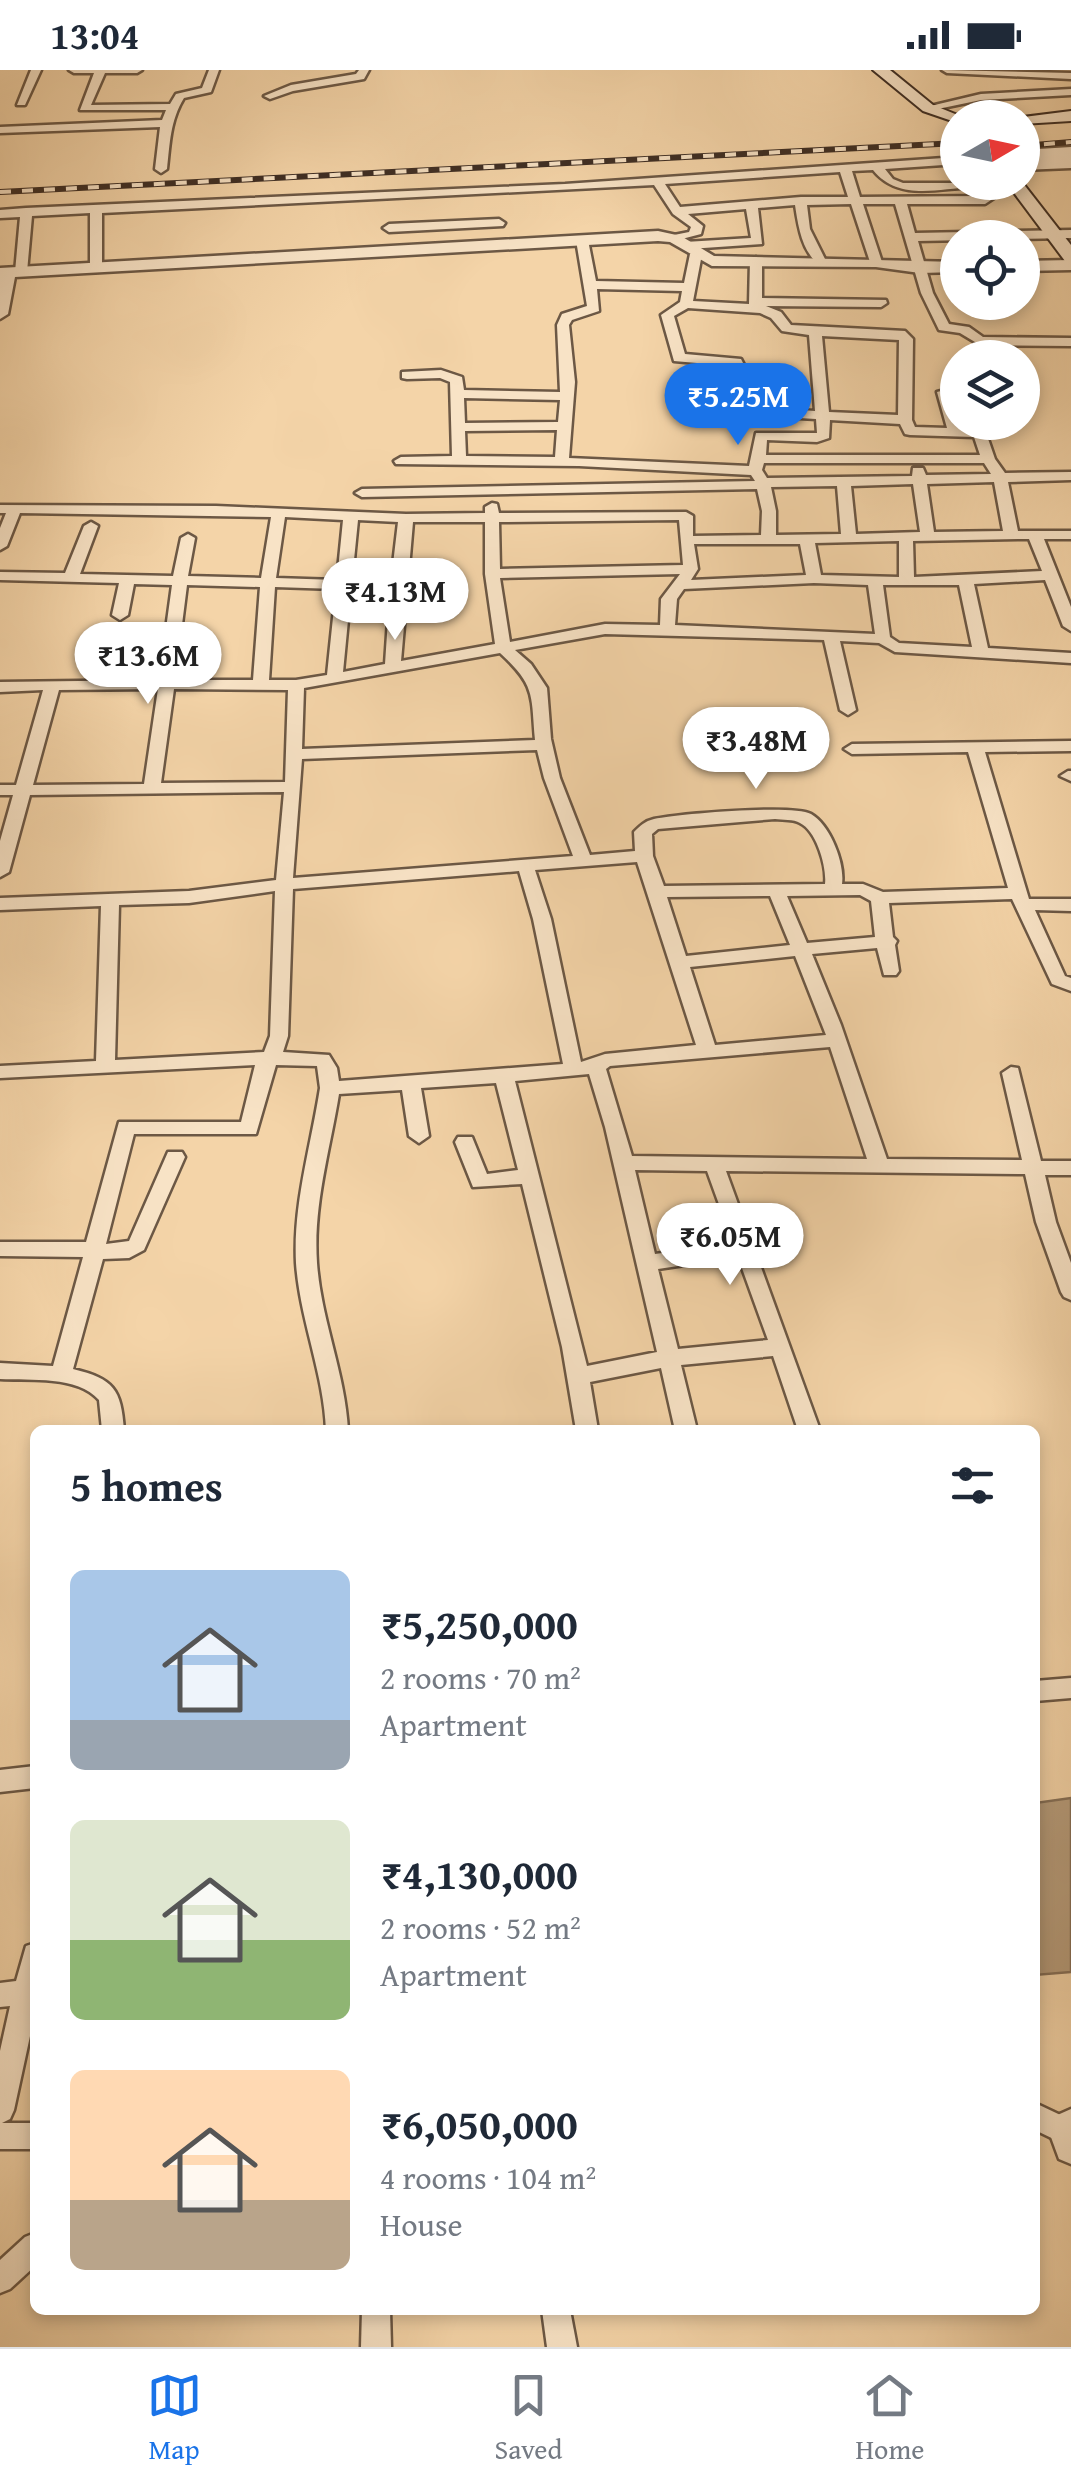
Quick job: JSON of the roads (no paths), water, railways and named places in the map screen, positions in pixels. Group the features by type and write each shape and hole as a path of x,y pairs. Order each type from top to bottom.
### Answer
{"main road":[{"path":"881,70 928,108 940,112"},
{"path":"1040,117 1071,116"},
{"path":"1040,160 1071,158"},
{"path":"1030,200 1062,235 1071,257"}],"street":[{"path":"21,103 36,70"},
{"path":"74,70 138,70"},
{"path":"101,70 84,108 173,107"},
{"path":"162,170 166,122 173,107 180,96 207,90 214,70"},
{"path":"270,96 291,88 360,77 364,70"},
{"path":"947,70 1071,76"},
{"path":"1004,72 1015,94"},
{"path":"928,108 971,98 1071,92"},
{"path":"0,130 166,122"},
{"path":"0,214 490,192 940,162"},
{"path":"877,167 889,182 902,186 940,185"},
{"path":"844,169 876,262"},
{"path":"658,182 677,211 698,229 688,246 686,304"},
{"path":"490,192 501,244"},
{"path":"677,211 854,200 985,200"},
{"path":"801,202 804,229 820,261"},
{"path":"900,202 933,309 948,330 964,330 980,341 1071,342"},
{"path":"10,273 582,240 688,246 758,241 752,205"},
{"path":"389,210 391,250"},
{"path":"96,211 96,268"},
{"path":"0,314 26,212"},
{"path":"390,228 498,223"},
{"path":"911,237 1062,235"},
{"path":"562,460 567,396 562,325 567,317 592,310 582,240"},
{"path":"688,246 712,261 876,262 940,267"},
{"path":"756,261 758,305"},
{"path":"1040,266 1071,265"},
{"path":"591,284 688,287"},
{"path":"881,303 686,304 667,314 679,358 736,362 751,399 760,410 905,420"},
{"path":"758,305 776,315 787,328 905,337 905,420 912,432 940,431"},
{"path":"768,541 769,511 760,474 761,436 823,437 814,332"},
{"path":"407,374 449,376 457,380 459,460"},
{"path":"460,394 567,396"},
{"path":"459,427 564,426"},
{"path":"982,440 988,459 1000,476 1012,536"},
{"path":"362,493 562,490 915,460 988,459"},
{"path":"401,460 562,460 844,482 1071,476"},
{"path":"915,460 927,533"},
{"path":"844,482 849,538"},
{"path":"562,490 564,518"},
{"path":"494,491 492,574 503,647 525,666 539,688 544,745 552,778 582,859"},
{"path":"0,546 8,509 280,512 406,518 686,516 691,570 669,599 667,629"},
{"path":"261,684 268,582 280,512"},
{"path":"335,677 351,515"},
{"path":"393,666 406,518"},
{"path":"72,578 91,526"},
{"path":"686,540 807,540 927,533 1071,535"},
{"path":"1035,535 1071,626"},
{"path":"906,537 907,582"},
{"path":"152,788 178,581 188,538"},
{"path":"807,540 814,579"},
{"path":"492,574 691,570"},
{"path":"680,585 814,579 907,582 1050,575"},
{"path":"0,576 398,586"},
{"path":"965,578 981,651"},
{"path":"120,615 127,580"},
{"path":"875,582 883,639"},
{"path":"0,687 296,686 605,629 883,639 895,647 1071,658"},
{"path":"831,636 848,710"},
{"path":"0,872 52,686"},
{"path":"61,1375 124,1128 249,1129 265,1064 278,1036 296,686"},
{"path":"294,754 544,745"},
{"path":"852,748 976,750 1071,746"},
{"path":"976,750 1021,899 1058,980 1071,985"},
{"path":"0,790 293,788"},
{"path":"705,1052 681,962 644,856 643,832 654,824 797,815 818,829 835,873 834,889"},
{"path":"0,904 189,898 284,884 644,856"},
{"path":"525,864 542,919 573,1069"},
{"path":"776,889 797,949 837,1040 879,1165"},
{"path":"657,892 868,890 880,898 1021,899 1071,905"},
{"path":"880,898 879,915 888,942 890,970"},
{"path":"104,1066 110,900"},
{"path":"681,962 888,942"},
{"path":"330,1088 504,1076 596,1067 605,1060 837,1040"},
{"path":"0,1072 271,1058 322,1060 328,1068 330,1088 311,1184 306,1242 308,1278 337,1425"},
{"path":"596,1067 685,1425"},
{"path":"1011,1074 1046,1222 1071,1292"},
{"path":"504,1076 578,1376 585,1425"},
{"path":"411,1084 419,1136"},
{"path":"465,1142 480,1182 529,1176"},
{"path":"0,1249 129,1251 137,1245 175,1157"},
{"path":"622,1163 1071,1168"},
{"path":"715,1167 806,1425"},
{"path":"645,1263 744,1249"},
{"path":"578,1376 668,1358 781,1347"},
{"path":"0,1371 91,1381 110,1398 112,1425"},
{"path":"1040,1691 1071,1688"},
{"path":"0,1782 30,1778"},
{"path":"0,2110 14,1993 30,1963"},
{"path":"1040,2119 1069,2135"},
{"path":"0,2136 30,2136"},
{"path":"0,2278 30,2251"},
{"path":"376,2315 376,2347"},
{"path":"557,2315 562,2347"}],"railway":[{"path":"1040,145 1071,142"},
{"path":"0,192 940,144"}]}
